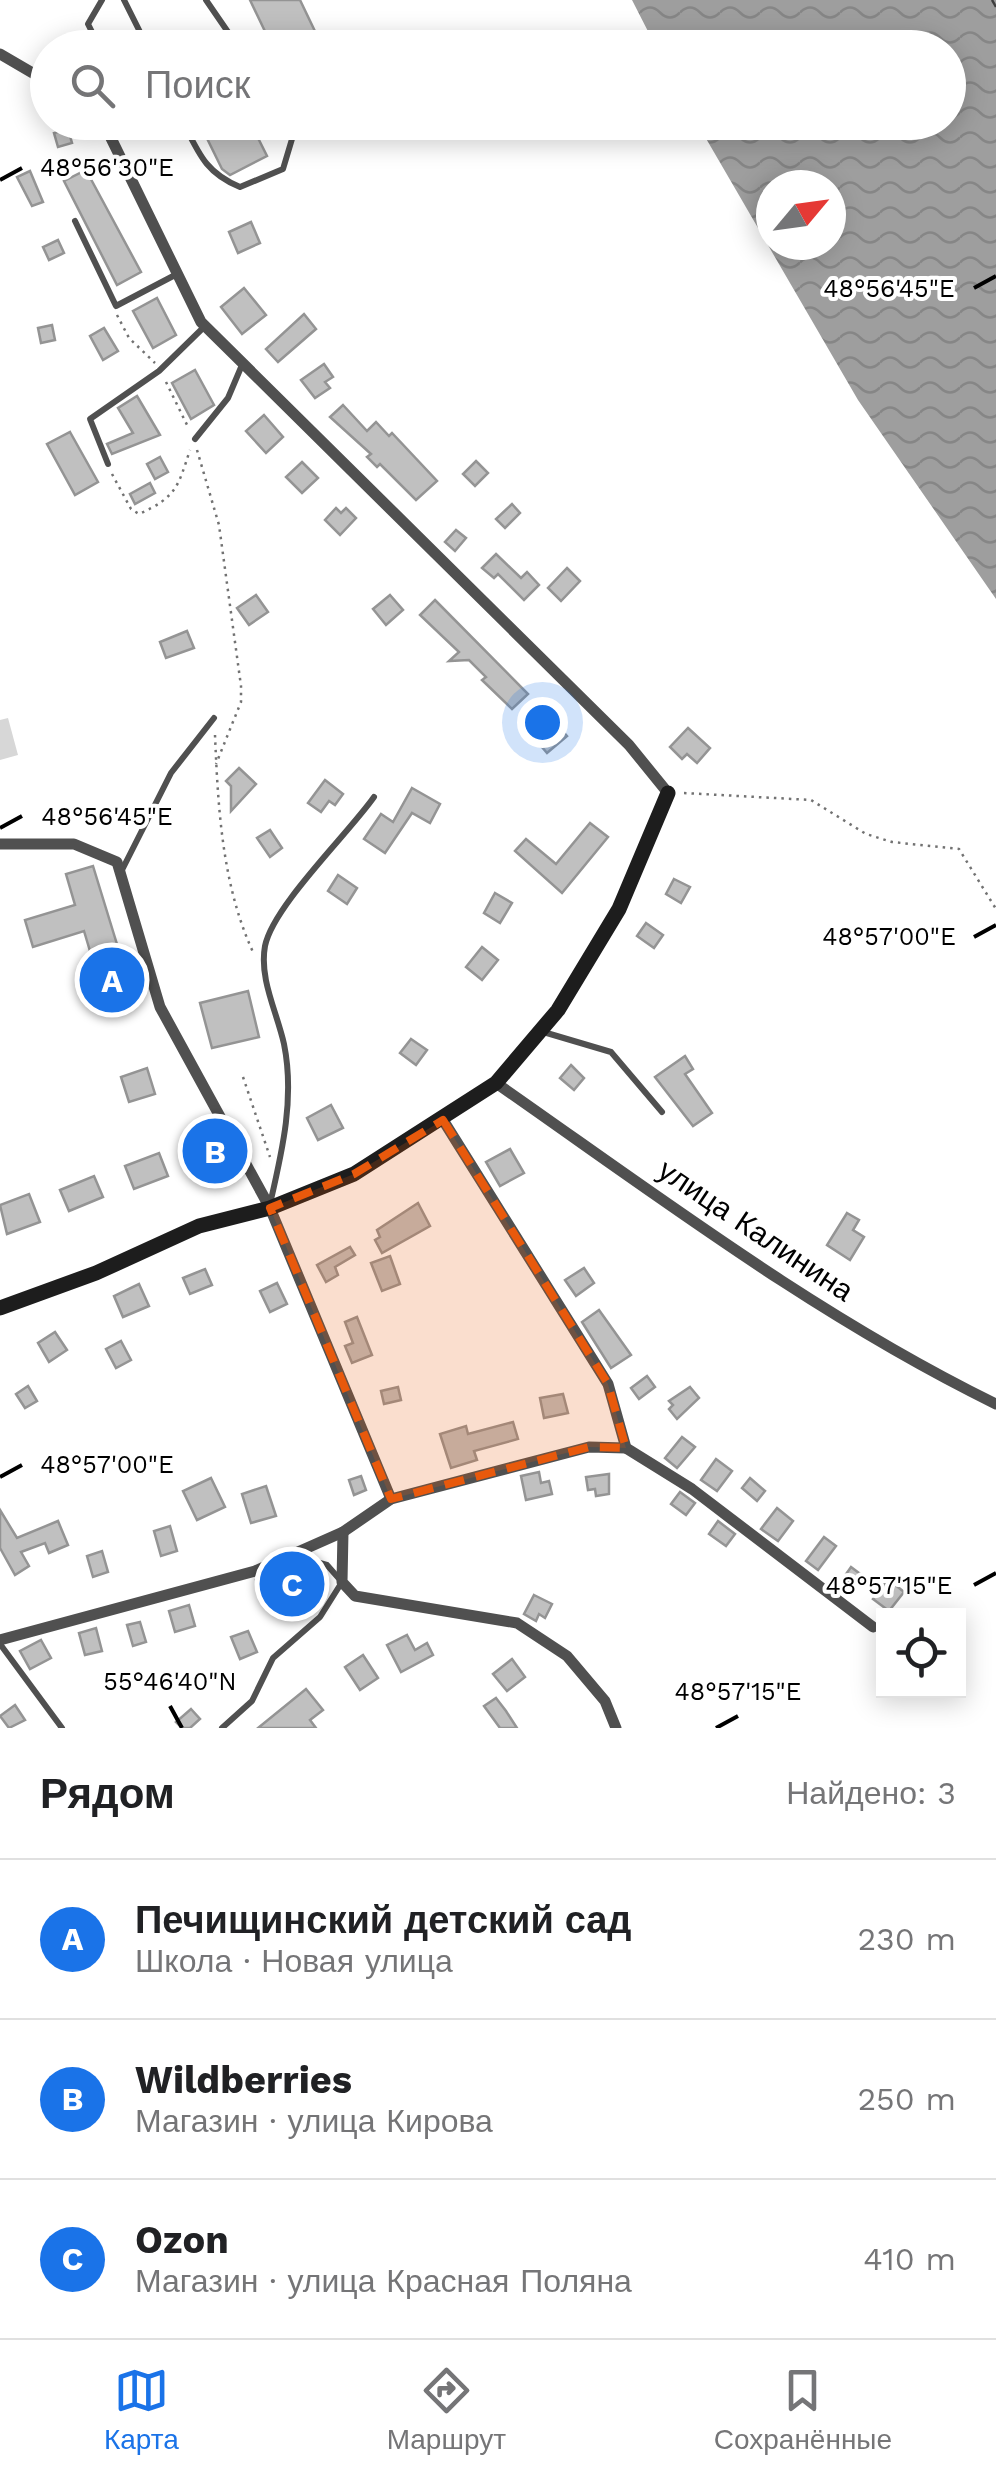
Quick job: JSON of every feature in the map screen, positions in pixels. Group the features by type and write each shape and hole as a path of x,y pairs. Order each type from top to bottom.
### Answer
{"street":[{"path":"0,54 30,72"},
{"path":"0,1308 96,1273 199,1226 270,1208 354,1174 496,1082 558,1010 619,909 668,792 629,745 205,326 111,140"},
{"path":"0,844 74,844 119,868 160,1006 270,1208 391,1499"},
{"name":"улица Калинина","path":"496,1082 744,1256 929,1371 996,1404"},
{"path":"442,1120 608,1384 626,1448"},
{"path":"0,1642 255,1571 342,1532 391,1499 588,1447 626,1448 692,1489 873,1627"},
{"path":"342,1532 342,1582 355,1596 517,1622 567,1656 605,1700 616,1728"}],"lane":[{"path":"91,30 88,24 102,0"},
{"path":"124,0 139,30"},
{"path":"206,0 227,30"},
{"path":"192,140 204,166 217,178 240,187 282,169 292,140"},
{"path":"75,221 116,306 178,274"},
{"path":"108,464 90,420 158,370 205,326"},
{"path":"195,439 228,398 243,364"},
{"path":"119,868 170,773 214,718"},
{"path":"270,1208 287,1136 284,1047 264,972 265,947 287,906 374,797"},
{"path":"540,1031 611,1052 662,1112"},
{"path":"222,1728 252,1700 273,1658 320,1616 342,1582 327,1565 292,1555"},
{"path":"0,1642 62,1728"}],"path":[{"path":"108,464 130,509 139,514 170,496 184,476 195,439"},
{"path":"195,439 219,524 242,686 241,702 216,764"},
{"path":"214,718 222,838 238,910 254,953"},
{"path":"668,792 811,800 866,834 892,842 959,848 996,909"},
{"path":"244,1077 276,1177"}],"highlighted area":[{"path":"443,1120 608,1384 626,1448 589,1447 391,1499 270,1208 354,1174"}],"shaded area":[{"path":"8,718 18,755 0,760 0,720"}],"water":[{"path":"632,0 996,0 996,599 858,400 777,260 846,260 846,170 756,170 756,225 707,140 966,140 966,30 647,30"}],"building":[{"path":"250,0 300,0 314,30 264,30"},
{"path":"56,140 71,140 72,143 58,147"},
{"path":"208,140 259,140 267,156 230,175 222,169"},
{"path":"86,170 141,272 117,285 64,181"},
{"path":"30,171 43,202 32,206 17,177"},
{"path":"251,222 260,243 238,253 229,232"},
{"path":"58,240 64,253 49,260 43,247"},
{"path":"244,288 266,315 242,334 221,307"},
{"path":"157,298 176,335 153,348 133,311"},
{"path":"304,314 316,329 278,362 266,349"},
{"path":"52,325 55,340 41,343 38,328"},
{"path":"104,328 118,351 103,360 90,336"},
{"path":"324,364 333,377 325,382 330,388 315,398 301,380"},
{"path":"195,370 214,405 191,419 172,383"},
{"path":"137,396 160,435 112,454 107,444 133,433 118,408"},
{"path":"343,405 367,431 376,422 389,436 392,433 437,481 416,500 380,464 377,467 367,457 371,454 330,417"},
{"path":"264,415 283,437 266,453 246,431"},
{"path":"70,432 98,482 75,495 47,444"},
{"path":"160,457 168,472 155,479 147,464"},
{"path":"476,461 488,473 475,486 463,474"},
{"path":"302,462 318,478 302,493 286,477"},
{"path":"150,483 155,493 135,504 130,494"},
{"path":"512,504 520,513 505,528 496,519"},
{"path":"336,508 341,513 346,508 356,518 340,535 325,520"},
{"path":"456,530 466,538 455,551 445,542"},
{"path":"496,554 521,578 527,572 539,585 524,600 498,574 494,578 482,568"},
{"path":"567,568 580,581 561,601 548,588"},
{"path":"256,595 268,612 249,625 237,608"},
{"path":"390,595 403,610 386,625 373,609"},
{"path":"435,600 528,694 512,709 482,680 486,677 469,660 449,661 459,652 420,615"},
{"path":"187,631 194,648 166,658 160,642"},
{"path":"550,716 567,736 547,753 530,733"},
{"path":"688,728 710,748 697,763 687,754 682,759 670,747"},
{"path":"239,768 256,784 231,811 231,786 226,781"},
{"path":"325,780 343,794 335,805 329,801 321,812 308,803"},
{"path":"412,788 440,804 430,823 412,813 385,853 364,839 381,814 393,822"},
{"path":"590,823 608,837 562,893 515,851 526,839 556,864"},
{"path":"270,830 282,848 270,857 257,838"},
{"path":"93,866 131,990 104,998 84,931 33,947 25,920 75,905 66,874"},
{"path":"338,875 357,888 347,904 328,891"},
{"path":"674,879 690,887 681,903 666,894"},
{"path":"495,893 512,903 500,923 484,913"},
{"path":"646,923 663,935 654,948 637,936"},
{"path":"482,947 498,960 482,980 466,967"},
{"path":"248,991 259,1037 212,1048 200,1003"},
{"path":"411,1039 427,1050 416,1065 400,1053"},
{"path":"685,1056 693,1069 685,1074 712,1113 693,1126 655,1077"},
{"path":"571,1065 584,1078 574,1090 560,1078"},
{"path":"147,1068 155,1094 129,1102 121,1077"},
{"path":"331,1105 343,1128 318,1140 307,1118"},
{"path":"220,1140 229,1163 208,1171 201,1148"},
{"path":"510,1149 524,1173 500,1186 486,1162"},
{"path":"159,1153 168,1176 134,1189 125,1166"},
{"path":"94,1176 103,1197 69,1211 60,1190"},
{"path":"29,1194 40,1222 7,1234 0,1205"},
{"path":"418,1203 430,1226 382,1253 375,1240 380,1237 377,1230"},
{"path":"847,1213 859,1220 853,1230 864,1237 850,1260 827,1245"},
{"path":"350,1247 355,1255 335,1267 338,1275 326,1282 317,1265"},
{"path":"390,1256 400,1284 382,1291 371,1263"},
{"path":"584,1268 594,1283 576,1296 565,1280"},
{"path":"205,1269 212,1285 190,1294 183,1278"},
{"path":"277,1283 287,1304 270,1312 260,1291"},
{"path":"139,1284 149,1306 123,1317 114,1296"},
{"path":"599,1310 631,1355 611,1368 582,1322"},
{"path":"357,1317 372,1355 352,1363 345,1346 353,1343 345,1322"},
{"path":"55,1332 67,1350 49,1362 38,1343"},
{"path":"121,1341 131,1360 116,1368 106,1349"},
{"path":"647,1376 655,1387 639,1399 631,1388"},
{"path":"28,1386 37,1401 25,1408 16,1394"},
{"path":"398,1387 401,1400 384,1404 381,1391"},
{"path":"690,1387 699,1398 677,1419 669,1409 673,1405 669,1401"},
{"path":"563,1394 568,1413 544,1418 540,1398"},
{"path":"513,1422 518,1439 474,1451 477,1460 451,1468 440,1434 466,1426 468,1434"},
{"path":"682,1437 695,1447 677,1468 665,1458"},
{"path":"716,1459 732,1471 717,1491 701,1480"},
{"path":"539,1472 541,1483 549,1481 552,1494 526,1500 521,1476"},
{"path":"609,1474 609,1494 596,1496 595,1489 588,1490 586,1477"},
{"path":"361,1476 366,1490 354,1495 349,1480"},
{"path":"211,1478 225,1507 197,1520 183,1491"},
{"path":"750,1478 765,1491 757,1501 742,1488"},
{"path":"266,1486 276,1516 251,1523 242,1494"},
{"path":"680,1492 695,1503 686,1515 671,1504"},
{"path":"777,1508 793,1521 778,1541 761,1529"},
{"path":"0,1510 17,1538 58,1521 68,1545 49,1553 45,1543 21,1552 29,1566 15,1575 0,1548"},
{"path":"718,1521 735,1534 726,1546 709,1534"},
{"path":"170,1526 177,1551 161,1556 154,1531"},
{"path":"824,1537 836,1546 818,1570 806,1561"},
{"path":"102,1551 108,1572 93,1577 87,1556"},
{"path":"302,1565 307,1567 318,1603 293,1610 289,1598 264,1605 256,1580"},
{"path":"851,1567 863,1576 849,1596 837,1587"},
{"path":"888,1579 904,1592 891,1608 873,1599"},
{"path":"534,1595 552,1604 545,1618 539,1614 536,1621 524,1614"},
{"path":"189,1605 195,1626 175,1632 169,1611"},
{"path":"140,1622 146,1642 133,1646 127,1625"},
{"path":"96,1628 102,1651 85,1655 79,1633"},
{"path":"248,1631 257,1652 240,1659 231,1637"},
{"path":"407,1635 415,1650 427,1643 433,1655 401,1672 387,1645"},
{"path":"41,1640 51,1658 30,1669 20,1651"},
{"path":"363,1655 378,1678 360,1690 345,1667"},
{"path":"512,1659 525,1677 507,1691 493,1674"},
{"path":"306,1689 323,1710 310,1720 316,1728 258,1728"},
{"path":"496,1698 517,1728 500,1728 484,1706"},
{"path":"15,1705 25,1720 9,1728 0,1716"},
{"path":"191,1709 200,1719 190,1728 182,1728 176,1722"}],"ferry route":[{"path":"992,0 996,7"}],"place":[{"name":"Печищинский детский сад","path":"112,980"},
{"name":"Wildberries","path":"215,1151"},
{"name":"Ozon","path":"292,1584"}]}
